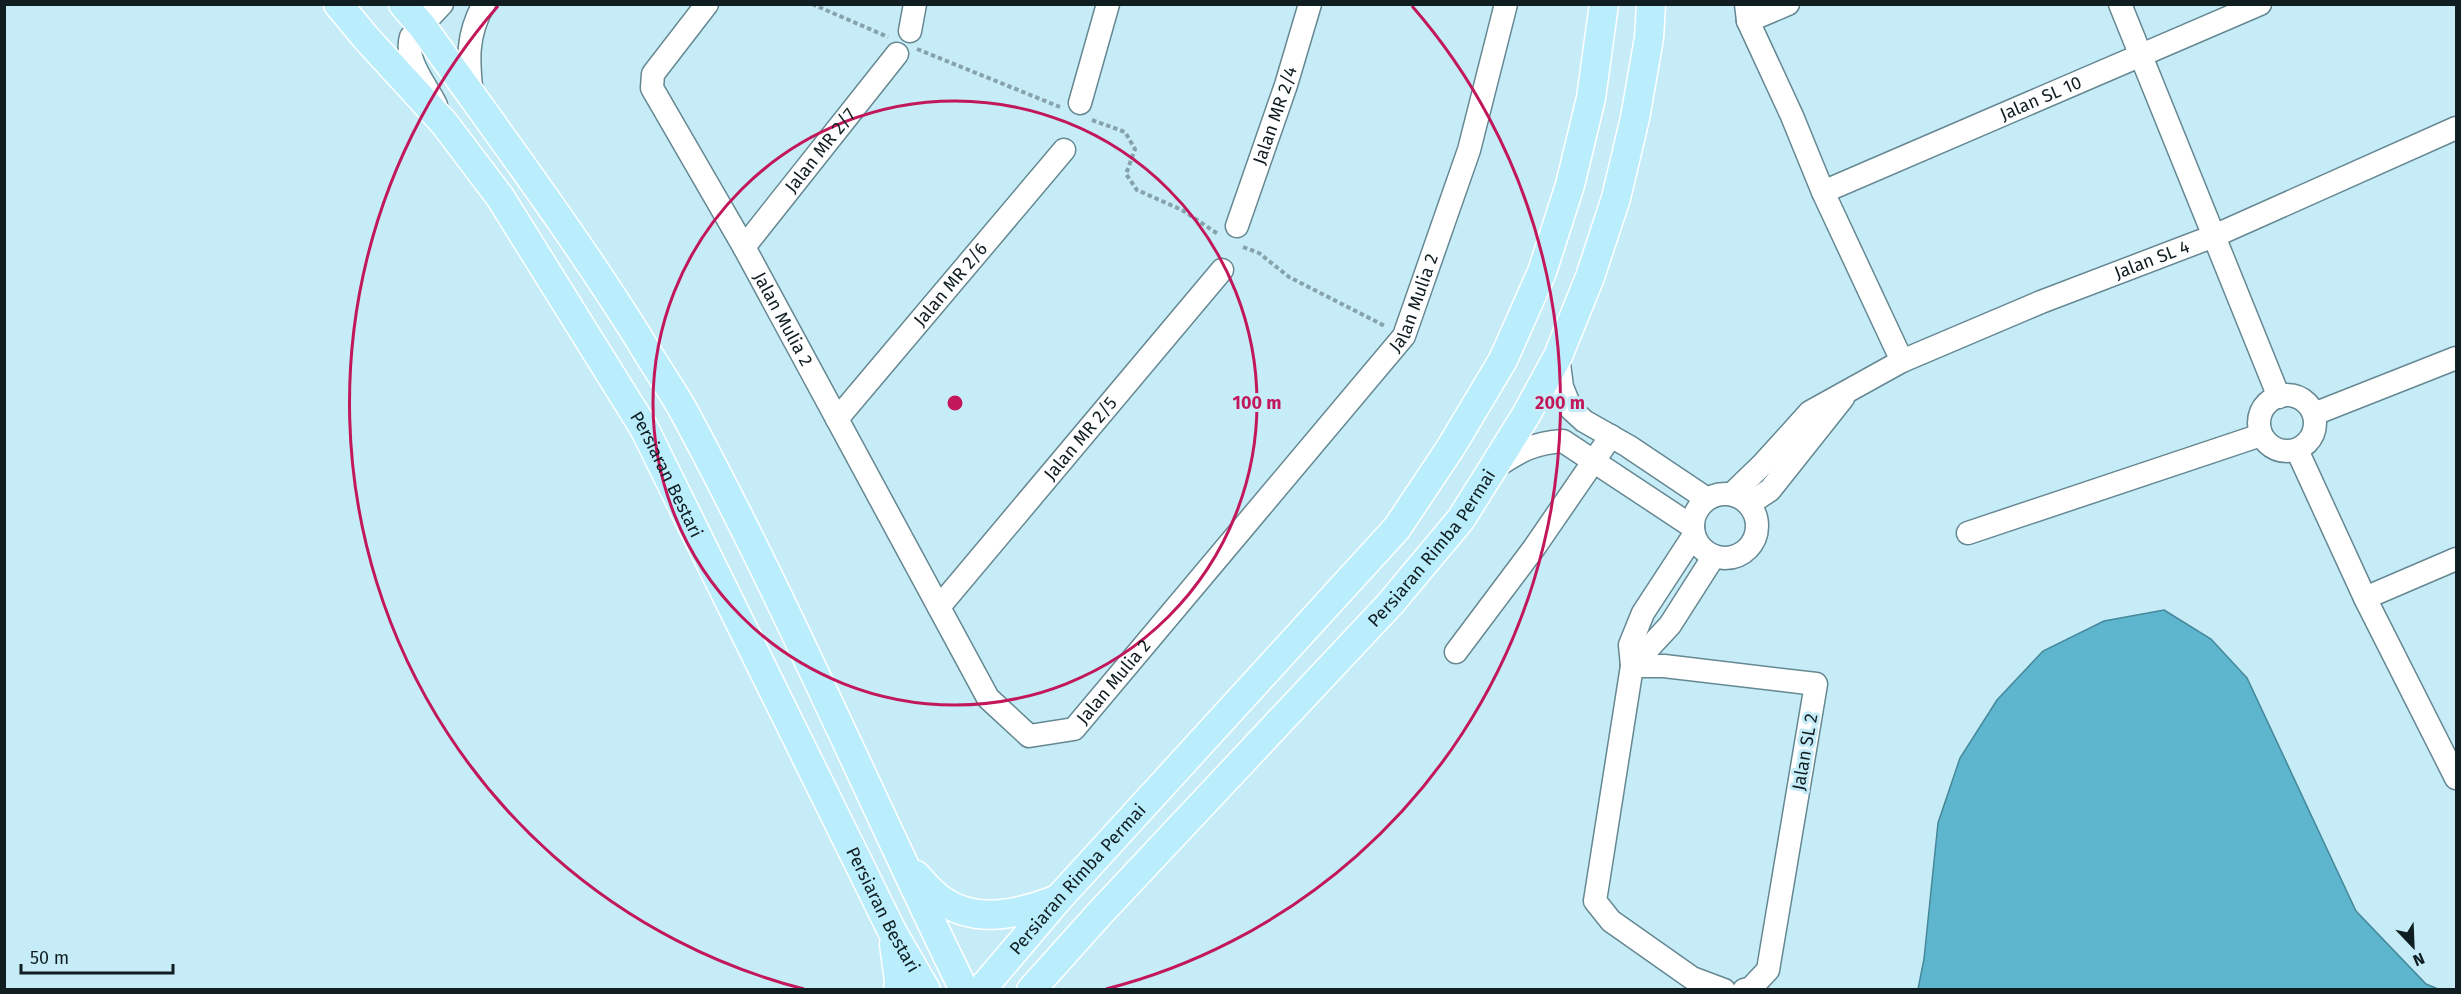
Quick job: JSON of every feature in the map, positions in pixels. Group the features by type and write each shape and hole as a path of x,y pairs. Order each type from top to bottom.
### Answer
{"main road":[{"name":"Persiaran Bestari","path":"338,4 444,123 500,197 644,428 893,933 926,990"},
{"name":"Persiaran Bestari","path":"403,4 422,26 593,266 681,406 757,555 865,777 900,859 963,990"},
{"name":"Persiaran Rimba Permai","path":"981,990 1059,898 1396,528 1451,447 1503,360 1542,272 1570,185 1592,98 1604,4"},
{"name":"Persiaran Rimba Permai","path":"1041,983 1101,912 1390,604 1461,519 1526,416 1558,356 1590,277 1616,198 1635,118 1649,38 1651,4"},
{"path":"900,859 940,900 958,910 1007,915 1059,898"},
{"path":"893,933 898,990"}],"street":[{"path":"442,4 411,38 409,52 444,123"},
{"path":"473,98 468,49 470,35 484,4"},
{"name":"Jalan Mulia 2","path":"707,4 653,74 652,88 744,247 988,698 1029,736 1074,729 1404,336 1469,150 1506,4"},
{"path":"904,43 915,4"},
{"path":"1072,106 1108,4"},
{"name":"Jalan MR 2/4","path":"1237,226 1286,85 1310,4"},
{"path":"1788,4 1747,13 1822,192 1902,361"},
{"path":"2120,4 2279,397"},
{"name":"Jalan SL 10","path":"1822,192 2260,4"},
{"name":"Jalan MR 2/7","path":"744,247 904,43"},
{"name":"Jalan SL 4","path":"1741,499 1770,490 1848,392 1902,361 2041,302 2214,236 2457,128"},
{"name":"Jalan MR 2/6","path":"837,418 1064,150"},
{"name":"Jalan MR 2/5","path":"939,607 1222,270"},
{"path":"1558,356 1562,387 1571,409 1584,421 1611,435 1707,499"},
{"path":"2314,414 2457,358"},
{"path":"2295,396 2303,400 2314,414 2314,431 2310,439 2297,450 2280,450 2266,442 2261,435 2260,416 2264,408 2279,397 2295,396"},
{"path":"1456,652 1534,548 1611,435"},
{"path":"1968,533 2261,435"},
{"path":"1493,468 1525,448 1544,442 1563,441 1693,531 1701,548 1722,558 1739,555 1752,543 1758,527 1757,518 1741,499 1724,493 1707,499 1696,511 1693,531 1643,614 1630,645 1632,666 1595,901 1611,921 1692,978 1724,990"},
{"path":"2297,450 2365,598 2455,772"},
{"path":"1632,666 1670,625 1714,556"},
{"path":"2365,598 2457,559"},
{"name":"Jalan SL 2","path":"1632,666 1664,666 1816,684 1768,970 1751,988 1744,990"}],"path":[{"path":"812,4 904,43 1072,106"}],"water":[{"path":"2164,610 2211,639 2247,678 2356,911 2426,984 2438,989 1918,989 1924,959 1938,823 1960,758 1997,700 2043,651 2104,621"}]}
